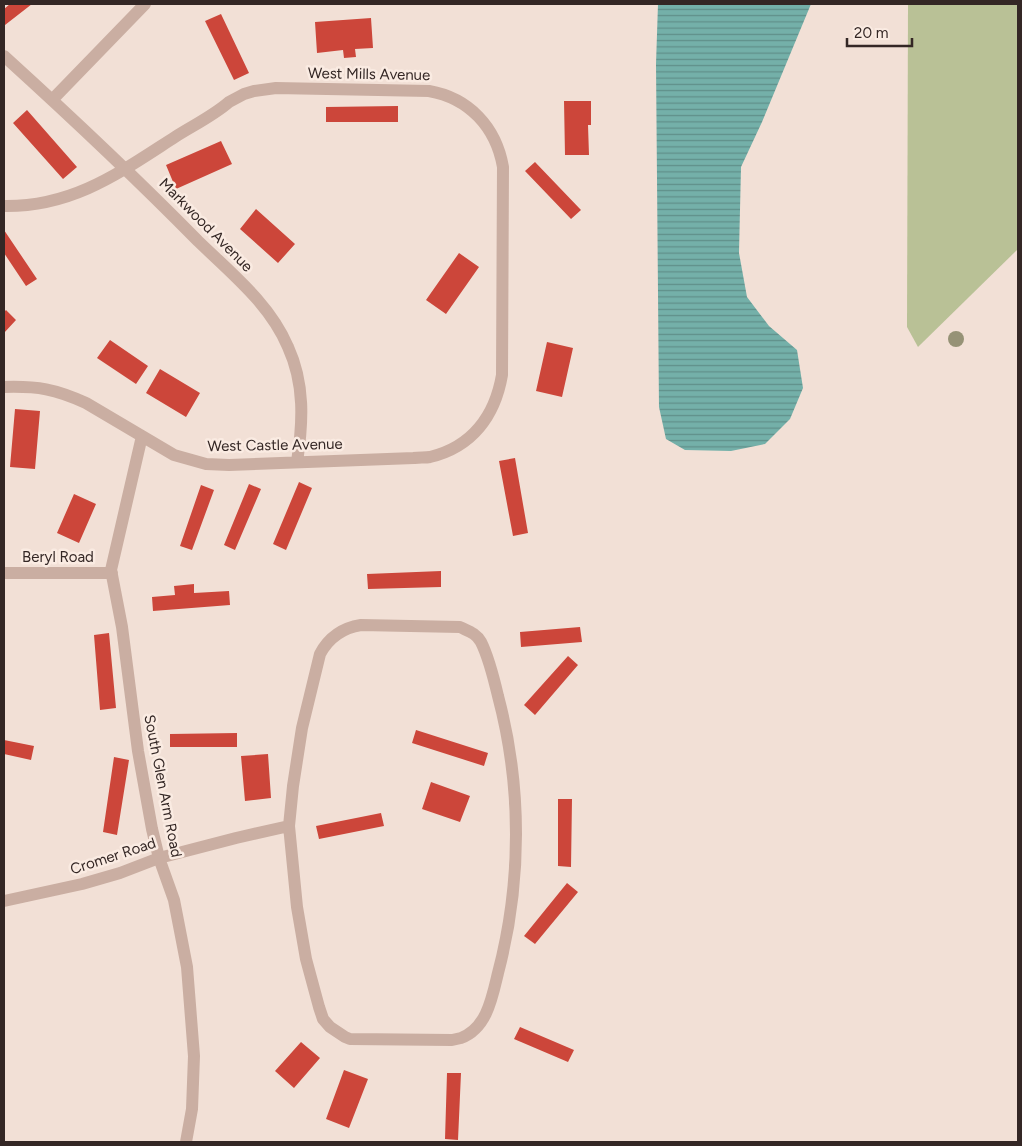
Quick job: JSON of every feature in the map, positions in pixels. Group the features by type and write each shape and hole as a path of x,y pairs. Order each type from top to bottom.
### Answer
{"street":[{"path":"52,100 145,4"},
{"name":"Markwood Avenue","path":"4,56 126,168 262,304 279,329 288,347 300,386 302,415 297,462"},
{"name":"West Mills Avenue","path":"4,206 52,200 90,188 117,175 229,102 244,94 261,89 429,90 449,96 483,119 494,138 503,167 502,375 496,399 484,421 464,442 444,452"},
{"name":"West Castle Avenue","path":"4,387 39,387 71,396 174,455 206,464 228,465 414,458 429,457 444,452"},
{"name":"South Glen Arm Road","path":"142,436 112,573 122,626 138,751 159,858 174,900 185,952 190,996 194,1077 192,1109 186,1142"},
{"name":"Beryl Road","path":"4,573 112,573"},
{"path":"361,625 460,627 469,630 477,637 486,655 500,702 510,751 516,830 513,890 500,967 482,1023 469,1035 452,1040 350,1039 339,1034 323,1019 313,988 300,928 293,878 289,826 295,766 320,654 336,634 348,627 361,625"},
{"name":"Cromer Road","path":"4,901 65,888 120,873 159,858 289,826"}],"green space":[{"path":"908,4 1018,4 1018,249 918,347 907,327"}],"water":[{"path":"658,4 811,4 762,122 741,167 739,253 747,297 769,326 797,350 803,388 790,419 765,444 731,451 685,450 666,439 659,407 656,64"}],"building":[{"path":"10,4 32,4 5,25 4,9"},
{"path":"221,14 249,73 234,80 205,21"},
{"path":"371,18 373,48 355,49 356,57 344,58 343,50 317,53 315,22"},
{"path":"564,101 591,101 591,125 588,125 589,155 565,155"},
{"path":"398,106 398,122 326,122 326,107"},
{"path":"27,110 77,167 63,179 13,123"},
{"path":"221,141 232,164 176,189 166,165"},
{"path":"535,162 581,210 571,219 525,171"},
{"path":"256,209 295,244 278,263 240,229"},
{"path":"4,230 37,279 26,286 4,253"},
{"path":"459,253 479,267 446,314 426,300"},
{"path":"6,310 16,320 4,333 4,312"},
{"path":"110,340 148,366 136,384 97,358"},
{"path":"547,342 573,348 562,397 536,391"},
{"path":"160,369 200,393 186,417 146,393"},
{"path":"15,409 40,411 35,469 10,467"},
{"path":"515,458 528,533 513,536 499,461"},
{"path":"299,482 312,488 286,550 273,544"},
{"path":"249,484 261,489 235,550 224,545"},
{"path":"201,485 214,490 192,550 180,546"},
{"path":"74,494 96,504 79,543 57,533"},
{"path":"441,571 441,587 368,589 367,574"},
{"path":"194,584 194,593 229,591 230,605 153,611 152,597 175,595 174,586"},
{"path":"580,627 582,642 521,647 520,632"},
{"path":"109,633 116,708 100,710 94,635"},
{"path":"568,656 578,665 535,715 524,705"},
{"path":"416,730 488,753 484,766 412,743"},
{"path":"237,733 237,747 170,747 170,734"},
{"path":"4,740 34,746 31,760 4,754"},
{"path":"268,754 271,798 245,801 241,756"},
{"path":"114,757 129,760 117,835 103,832"},
{"path":"431,782 470,796 460,822 422,809"},
{"path":"558,799 572,799 571,867 558,866"},
{"path":"381,813 384,826 319,839 316,826"},
{"path":"567,883 578,892 535,944 524,936"},
{"path":"520,1027 574,1050 568,1062 514,1039"},
{"path":"301,1042 320,1058 294,1088 275,1071"},
{"path":"344,1070 368,1079 349,1128 326,1119"},
{"path":"447,1073 461,1073 458,1140 445,1139"}]}
